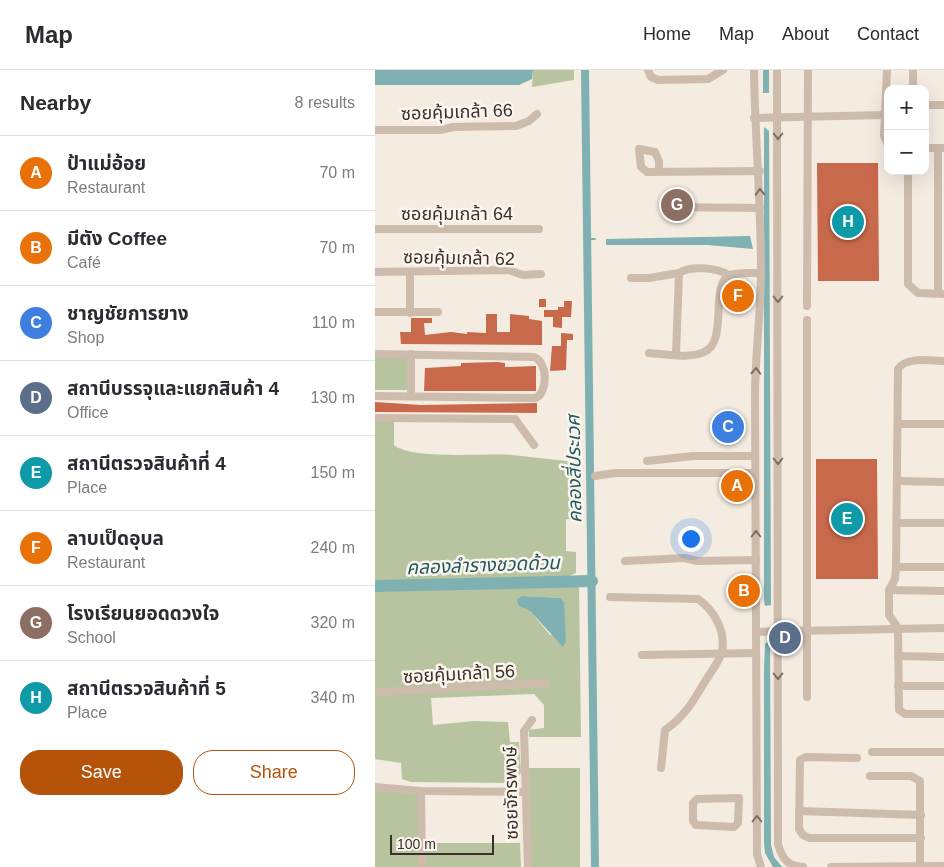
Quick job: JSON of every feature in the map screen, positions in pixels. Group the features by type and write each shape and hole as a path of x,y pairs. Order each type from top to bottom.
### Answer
{"street":[{"path":"648,70 651,77 658,80 708,79 723,70"},
{"path":"754,70 754,118 760,171 761,208 761,273 755,393 757,854 761,867"},
{"path":"777,70 778,844 782,858 794,867 803,867"},
{"path":"807,70 807,306"},
{"path":"887,70 887,85"},
{"path":"913,70 913,85"},
{"path":"929,105 944,105"},
{"name":"ซอยคุ้มเกล้า 66","path":"375,130 440,130 453,127 516,126 529,121 537,114"},
{"path":"754,118 884,115"},
{"path":"907,175 908,282 916,292 941,294 941,148"},
{"path":"659,171 760,171"},
{"path":"668,207 761,208"},
{"name":"ซอยคุ้มเกล้า 64","path":"375,229 539,229"},
{"name":"ซอยคุ้มเกล้า 62","path":"375,272 508,270 523,275 541,274"},
{"path":"631,278 649,278 679,273 685,270 721,270 729,275 761,273"},
{"path":"410,272 411,313"},
{"path":"675,354 679,273"},
{"path":"649,353 703,353 711,348 715,339 720,290 729,275"},
{"path":"375,312 439,312"},
{"path":"807,320 807,697"},
{"path":"375,354 534,357 540,359 543,364 544,389 541,396 536,398 375,396"},
{"path":"411,354 411,396"},
{"path":"944,361 910,361 898,369 896,567 895,579 889,590 889,615 898,628 898,708 902,712 944,714"},
{"path":"375,418 515,418 534,445"},
{"path":"897,424 944,424"},
{"path":"647,461 693,456 755,456"},
{"path":"595,476 615,473 755,473"},
{"path":"897,481 944,482"},
{"path":"897,523 944,523"},
{"path":"625,561 685,558 697,561 756,560"},
{"path":"896,567 944,567"},
{"path":"889,590 944,591"},
{"path":"610,597 698,598 709,607 719,625 723,639 721,654 685,714 665,730 661,768"},
{"path":"756,632 779,630 944,628"},
{"path":"642,655 756,653"},
{"path":"898,656 944,656"},
{"name":"ซอยคุ้มเกล้า 56","path":"375,692 399,693 546,684"},
{"path":"898,686 944,686"},
{"name":"ซอยจักรพงษ์","path":"528,867 524,731 531,720"},
{"path":"872,752 944,752"},
{"path":"857,758 806,757 800,760 799,829 808,838 921,838"},
{"path":"870,776 911,776 921,784 920,867"},
{"path":"375,787 421,791 526,792"},
{"path":"421,791 422,867"},
{"path":"739,798 739,823 735,827 706,828 696,826 693,820 693,803 697,799 739,798 757,799"},
{"path":"799,811 921,815"},
{"path":"831,867 944,866"}],"green space":[{"path":"533,70 574,70 574,80 532,87"},
{"path":"375,357 407,358 407,390 375,390"},
{"path":"375,421 394,421 394,445 403,450 416,453 512,455 574,462 578,520 566,519 566,551 576,552 576,573 565,578 375,581"},
{"path":"571,584 579,587 581,737 529,737 529,730 544,728 544,705 534,694 431,698 433,725 474,721 508,722 510,742 519,742 521,772 515,783 411,782 402,779 401,763 375,759 375,590","holes":["522,596 560,598 566,640 550,635 530,611"]},
{"path":"529,768 580,768 580,867 530,867"},
{"path":"375,786 421,788 421,837 426,843 520,843 521,867 375,867"}],"water":[{"path":"375,70 533,70 532,79 519,85 375,85"},
{"path":"763,70 769,70 769,93 763,93"},
{"path":"764,127 769,131 771,605 765,606 764,600"},
{"path":"750,236 753,249 708,245 606,245 606,239"},
{"path":"522,596 560,598 564,602 566,641 563,647 530,611 518,605 517,599"},
{"path":"767,642 770,644 771,845 774,857 782,867 773,867 765,853 764,843 764,668 765,644"}],"building":[{"path":"817,163 878,163 879,281 818,281"},
{"path":"731,289 745,289 745,306 735,306 735,303 731,303"},
{"path":"539,299 546,299 546,307 539,307"},
{"path":"564,301 572,301 571,317 562,317 562,328 553,327 553,317 544,317 544,310 558,310 558,307 564,307"},
{"path":"486,314 497,314 497,332 510,332 510,314 529,316 529,319 542,321 542,345 401,344 400,332 411,332 411,318 432,318 432,323 424,323 425,335 451,332 467,334 467,332 486,333"},
{"path":"561,333 573,334 573,340 567,340 566,370 550,371 552,346 561,346"},
{"path":"461,363 505,363 505,367 536,366 536,391 424,391 425,368 461,366"},
{"path":"375,402 421,405 537,403 537,413 375,412"},
{"path":"737,423 737,433 727,433 727,430 719,430 719,424"},
{"path":"816,459 877,459 878,579 816,579"}],"waterway":[{"name":"คลองสี่ประเวศ","path":"585,70 595,867"},
{"name":"คลองสี่ประเวศ","path":"587,239 595,239"},
{"name":"คลองลำรางชวดด้วน","path":"375,586 592,581"}],"place":[{"name":"โรงเรียนยอดดวงใจ","path":"677,205"},
{"name":"สถานีตรวจสินค้าที่ 5","path":"848,222"},
{"name":"ลาบเป็ดอุบล","path":"738,296"},
{"name":"ชาญชัยการยาง","path":"728,427"},
{"name":"ป้าแม่อ้อย","path":"737,486"},
{"name":"สถานีตรวจสินค้าที่ 4","path":"847,519"},
{"name":"มีตัง Coffee","path":"744,591"},
{"name":"สถานีบรรจุและแยกสินค้า 4","path":"785,638"}]}
